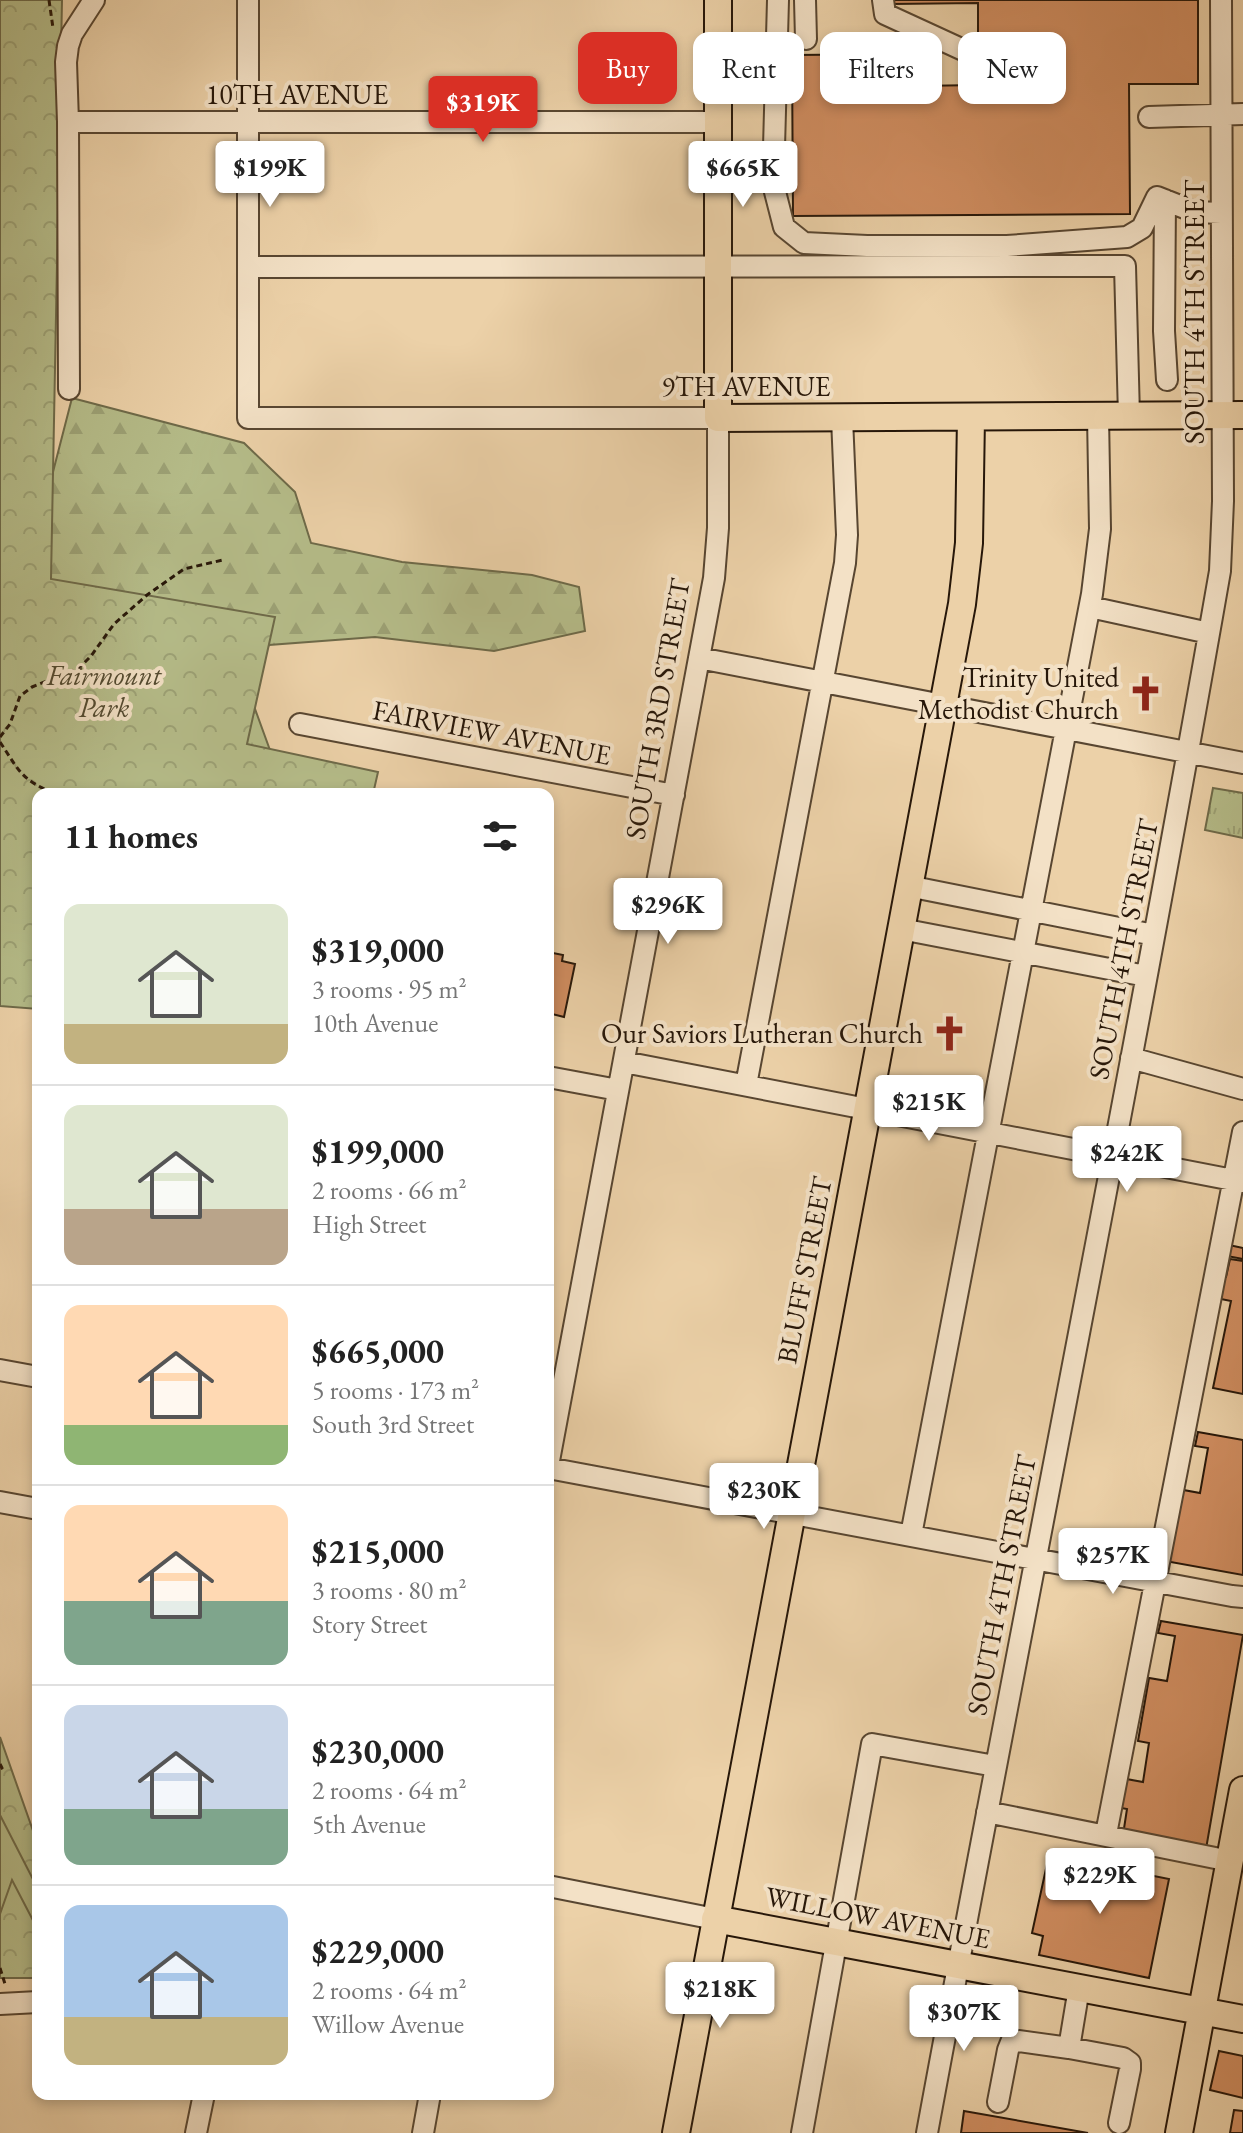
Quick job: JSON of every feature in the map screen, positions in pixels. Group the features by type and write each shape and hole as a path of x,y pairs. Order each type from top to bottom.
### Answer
{"main road":[{"name":"SOUTH 3RD STREET","path":"718,0 718,418"},
{"name":"9TH AVENUE","path":"718,418 1232,415"},
{"name":"BLUFF STREET","path":"676,2133 962,604 968,556 971,417"},
{"path":"1179,2133 1243,1790"},
{"name":"WILLOW AVENUE","path":"715,1919 1243,2019"}],"street":[{"path":"69,389 68,46 94,0"},
{"path":"248,0 248,267 1125,266 1129,416"},
{"path":"778,0 773,184 784,227 804,243 1007,246 1127,237 1142,228 1157,197 1195,212 1221,213"},
{"path":"805,0 806,39"},
{"name":"SOUTH 4TH STREET","path":"927,2133 1220,571 1232,415 1221,213 1221,0"},
{"path":"879,5 958,47"},
{"path":"1149,117 1243,114"},
{"name":"10TH AVENUE","path":"68,122 718,122"},
{"path":"1165,200 1164,331 1167,380"},
{"name":"9TH AVENUE","path":"248,267 248,418 718,418"},
{"path":"911,1535 1090,607 1100,529 1098,416"},
{"name":"SOUTH 3RD STREET","path":"554,1435 714,578 718,528 718,418"},
{"path":"746,1085 845,563 847,535 842,418"},
{"path":"1090,607 1209,633"},
{"path":"699,658 1243,763"},
{"name":"FAIRVIEW AVENUE","path":"300,724 674,795"},
{"path":"908,886 1154,935"},
{"path":"901,929 1146,976"},
{"path":"1131,1058 1243,1089"},
{"path":"624,1062 1238,1181"},
{"path":"554,1078 618,1090"},
{"path":"1106,1834 1238,1181 1243,1132"},
{"path":"0,1370 32,1376"},
{"path":"554,1468 1243,1597"},
{"path":"0,1502 32,1508"},
{"path":"802,2133 872,1744 995,1766"},
{"path":"987,1812 1230,1861"},
{"name":"WILLOW AVENUE","path":"554,1887 715,1919"},
{"path":"1069,2048 1079,1988"},
{"path":"0,2004 32,2002"},
{"path":"998,2102 1012,2040 1069,2048 1123,2058 1130,2063 1119,2123"},
{"path":"196,2133 203,2100"},
{"path":"423,2133 429,2100"}],"path":[{"path":"41,788 27,779 0,739 10,724 20,696 32,687 79,668 114,624 147,595 184,569 223,560"}],"green space":[{"name":"Fairmount Park","path":"0,0 62,0 51,579 275,617 247,744 378,772 374,788 32,788 32,1009 0,1006"},
{"path":"72,398 244,443 295,492 311,543 402,562 532,575 579,587 585,631 494,651 375,637 269,645 246,684 271,753 72,788 36,788 0,678"},
{"path":"1213,788 1243,793 1243,838 1205,830"},
{"path":"0,1737 32,1828 32,1978 0,1978"},
{"path":"0,1815 32,1877 32,1918 12,1880 0,1914"}],"building":[{"path":"892,0 1198,0 1198,84 1129,84 1130,214 793,216 792,104 804,104 804,55 820,55 820,104 942,104 942,86 958,85 958,104 1066,104 1066,32 978,32 978,3 892,4"},
{"path":"554,953 563,955 562,961 575,964 564,1017 554,1014"},
{"path":"1229,1245 1243,1248 1243,1259 1227,1256"},
{"path":"1230,1259 1243,1261 1243,1394 1213,1388 1231,1301 1216,1298 1220,1279 1226,1277"},
{"path":"1198,1432 1243,1440 1243,1575 1165,1561 1178,1489 1200,1493 1208,1448 1195,1446"},
{"path":"1161,1621 1243,1635 1206,1849 1123,1835 1127,1809 1116,1807 1121,1778 1143,1782 1149,1743 1138,1741 1149,1678 1167,1681 1175,1636 1158,1633"},
{"path":"1049,1855 1169,1879 1149,1978 1039,1955 1043,1936 1032,1933"},
{"path":"1219,2051 1243,2056 1243,2098 1210,2090"},
{"path":"1234,2110 1243,2111 1243,2133 1230,2133"},
{"path":"964,2111 1088,2133 961,2133"}],"place":[{"name":"Trinity United Methodist Church","path":"1145,693"},
{"name":"Our Saviors Lutheran Church","path":"949,1033"}]}
